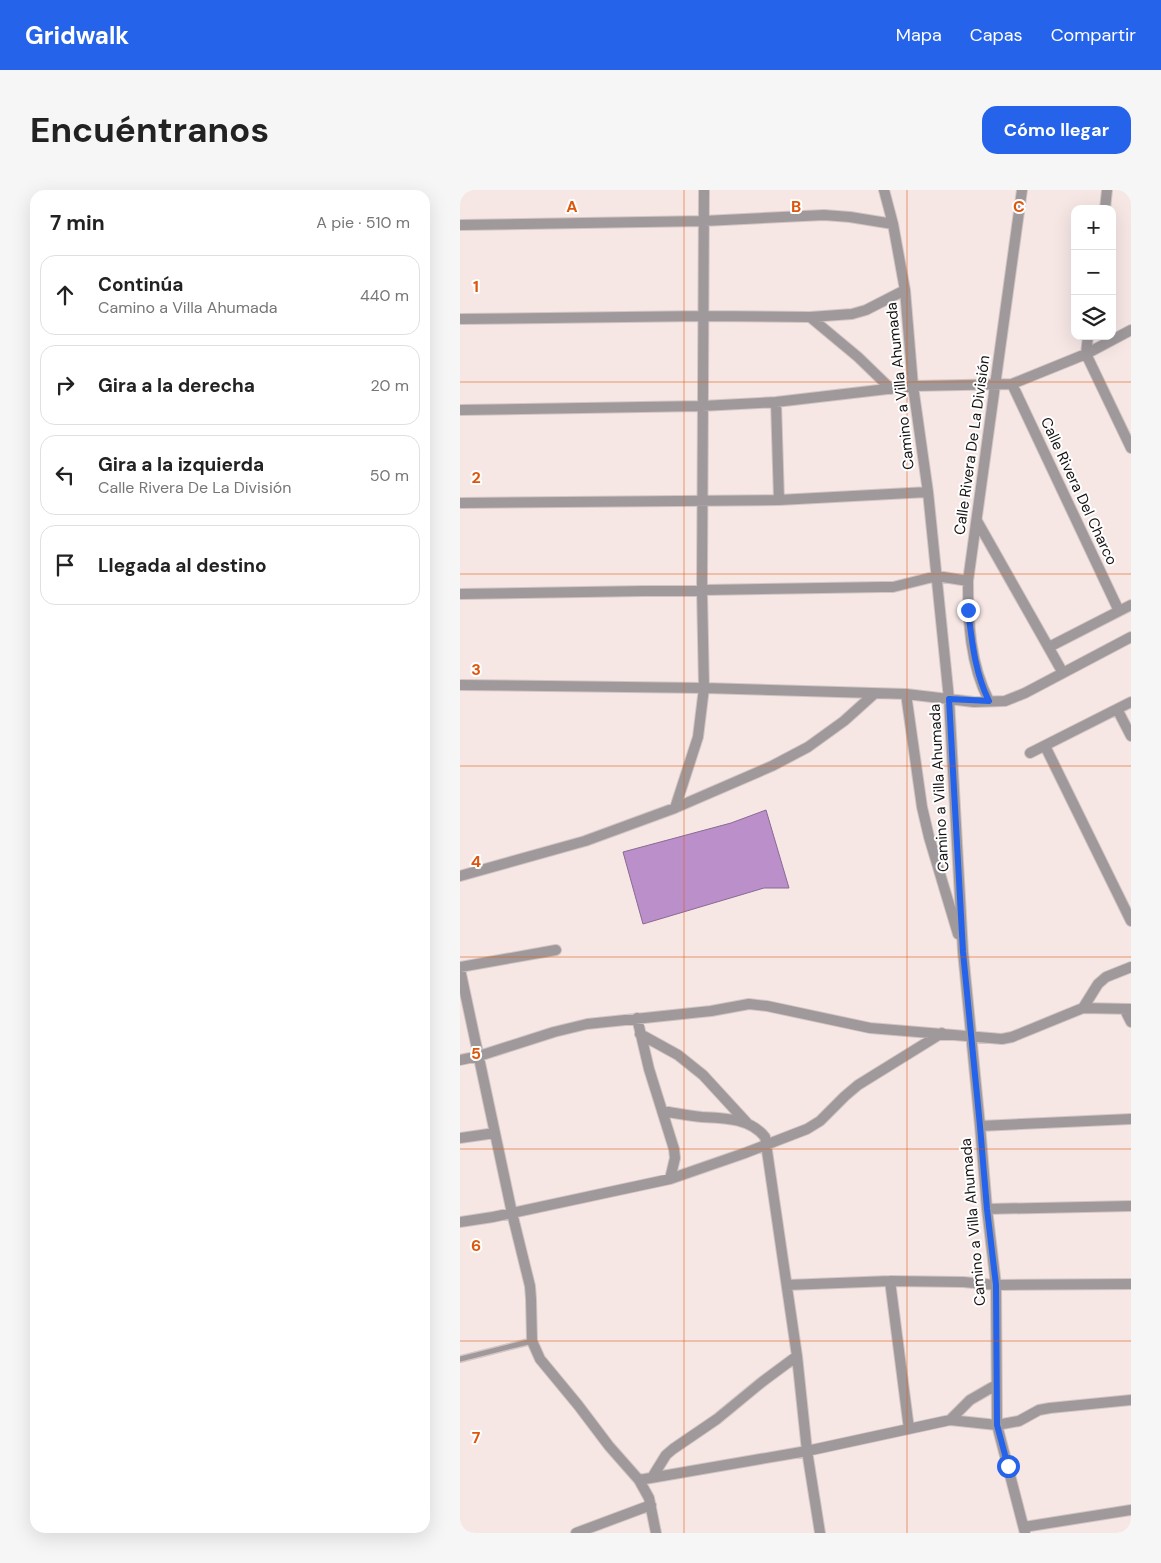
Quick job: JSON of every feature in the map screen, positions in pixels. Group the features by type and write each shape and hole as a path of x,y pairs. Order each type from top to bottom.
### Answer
{"street":[{"path":"675,808 698,737 704,688 702,406 704,190"},
{"name":"Camino a Villa Ahumada","path":"884,190 906,290 913,386 928,492 949,699 963,952 996,1285 997,1425 1025,1530"},
{"name":"Calle Rivera De La División","path":"989,701 982,688 976,666 968,610 968,581 1022,190"},
{"path":"1105,205 1107,190"},
{"path":"460,225 704,221 824,215 893,224"},
{"path":"460,320 703,316 810,317 852,314 866,310 906,290"},
{"path":"810,317 891,389"},
{"path":"460,410 702,406 776,402 913,386 1012,384 1086,354 1131,330"},
{"path":"1088,340 1086,354 1131,448"},
{"name":"Calle Rivera Del Charco","path":"1012,384 1119,611"},
{"path":"776,402 778,500"},
{"path":"460,503 778,500 928,492"},
{"path":"977,521 1063,673"},
{"path":"460,594 893,587 937,576 968,581"},
{"path":"1049,647 1131,605"},
{"path":"460,685 704,688 906,694 949,699 1004,701 1063,673 1131,637"},
{"path":"460,876 585,841 675,808 772,766 808,747 844,721 874,694"},
{"path":"906,694 922,807 963,952"},
{"path":"1030,753 1131,702"},
{"path":"1118,709 1131,736"},
{"path":"1045,746 1128,908 1131,921"},
{"path":"556,950 460,968 530,1292 532,1341 540,1359 609,1446 639,1480 647,1493 651,1505 656,1533"},
{"path":"1082,1008 1098,984 1106,978 1131,967"},
{"path":"460,1060 586,1024 711,1011 749,1004 758,1004 870,1028 942,1033 1002,1040 1012,1038 1082,1008 1128,1009 1131,1022"},
{"path":"637,1018 674,1149 675,1158 670,1179"},
{"path":"460,1222 512,1213 670,1179 807,1129 820,1122 858,1085 942,1033"},
{"path":"640,1034 678,1055 703,1075 748,1124 765,1136 768,1144 820,1533"},
{"path":"662,1111 726,1118 748,1124"},
{"path":"980,1126 1131,1119"},
{"path":"460,1138 495,1133"},
{"path":"987,1209 1131,1206"},
{"path":"787,1285 890,1281 963,1282 996,1285 1131,1284"},
{"path":"890,1281 910,1429"},
{"path":"653,1476 666,1455 717,1419 797,1356"},
{"path":"950,1420 970,1400 996,1385"},
{"path":"639,1480 653,1476 808,1451 950,1420 997,1425 1019,1421 1039,1410 1131,1400"},
{"path":"576,1533 651,1505"},
{"path":"1025,1530 1131,1510"}],"lane":[{"path":"460,1359 532,1341"}],"shaded area":[{"path":"766,810 789,888 764,888 643,924 623,852 731,823"}],"route":[{"path":"968,610 976,666 982,688 989,701 974,702 949,699 963,952 996,1285 997,1425 1008,1466"}]}
